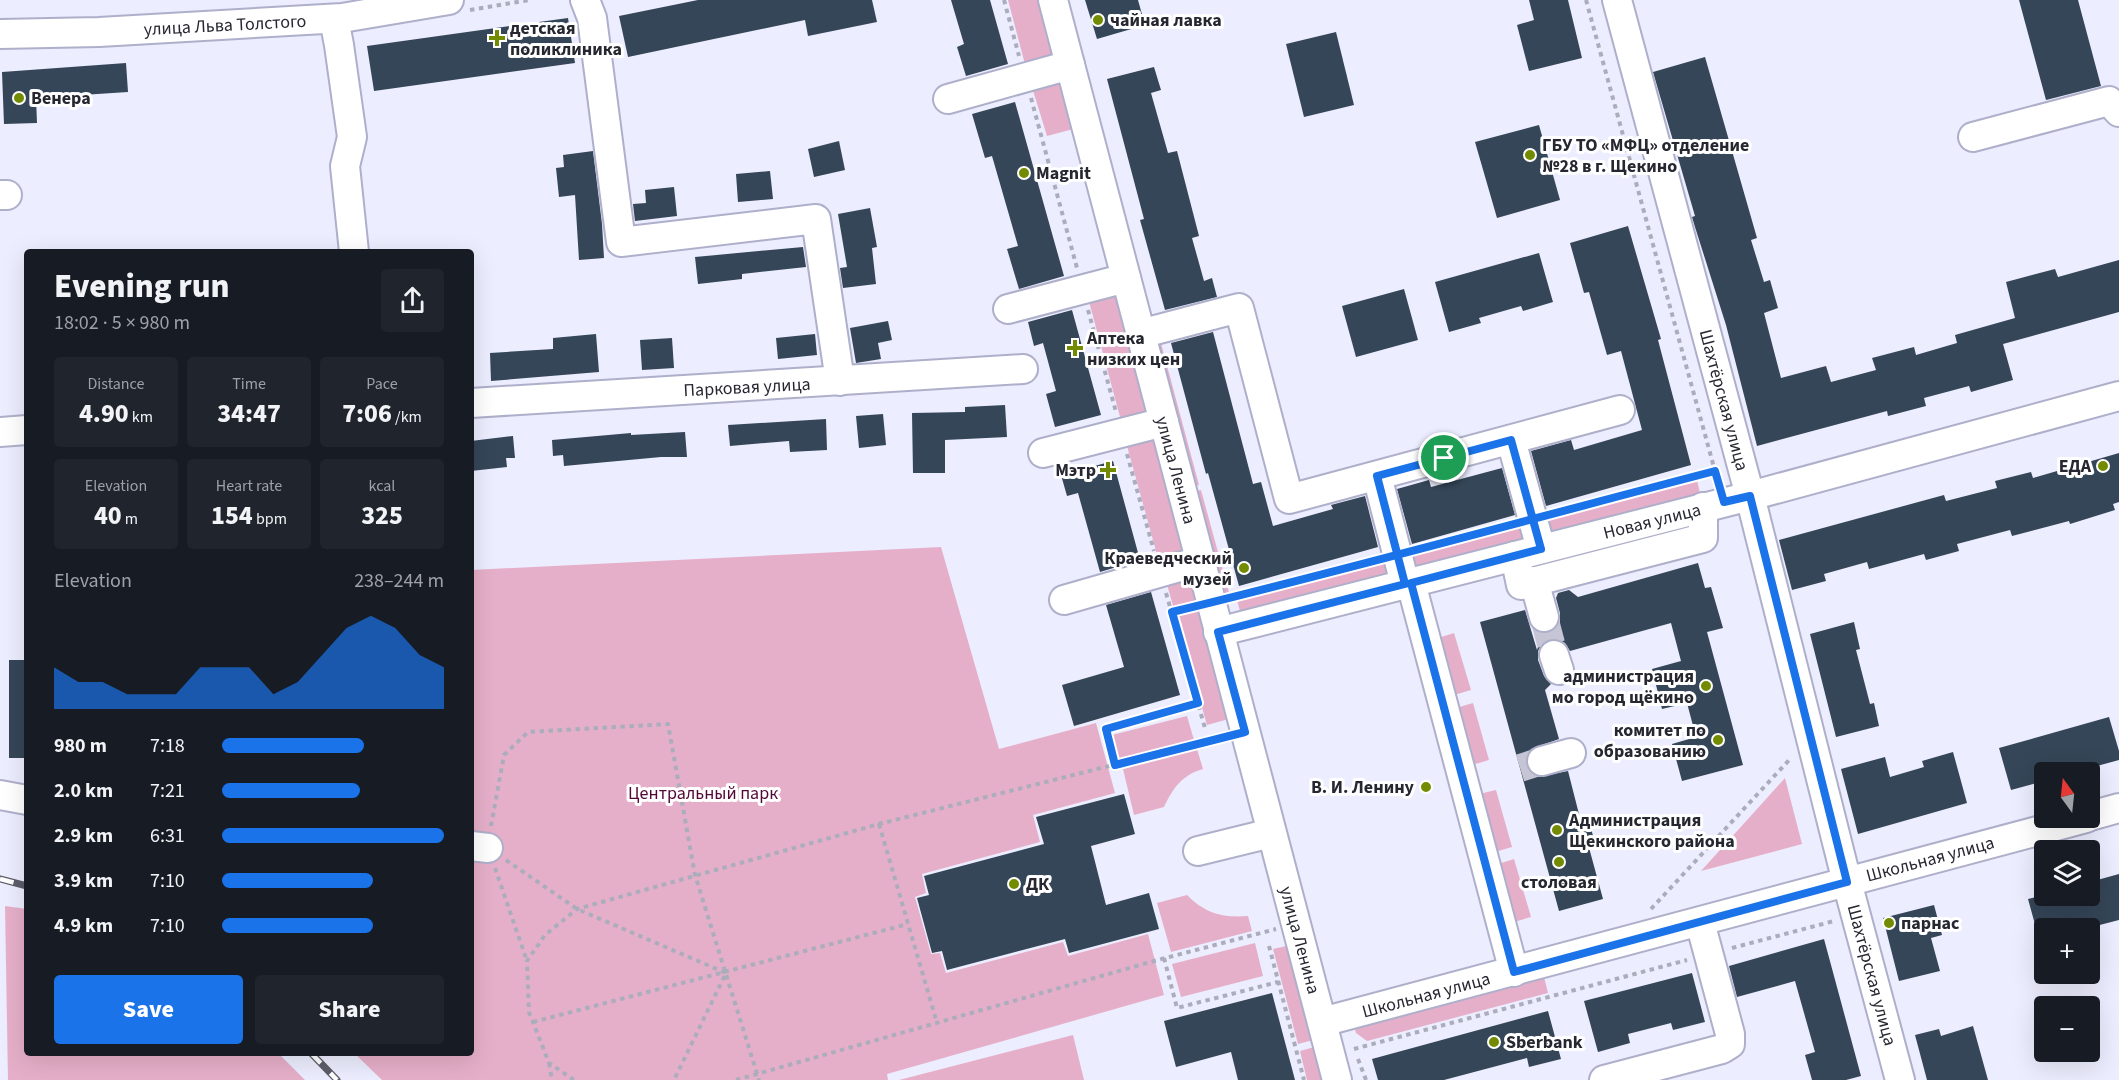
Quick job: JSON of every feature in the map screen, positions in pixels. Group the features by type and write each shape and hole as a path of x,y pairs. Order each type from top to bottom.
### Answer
{"street":[{"name":"улица Льва Толстого","path":"0,34 99,32 349,11 449,0"},
{"path":"585,0 592,18 621,242 816,219 840,381"},
{"name":"улица Ленина","path":"1053,0 1164,422 1192,489 1200,561 1337,1080"},
{"name":"Шахтёрская улица","path":"1617,0 1728,467 1726,502 1836,885 1900,1080"},
{"path":"349,11 339,45 352,138 345,166 354,249"},
{"path":"948,99 1070,65"},
{"path":"1973,137 2109,101 2119,112"},
{"path":"1008,309 1126,278"},
{"path":"1140,334 1239,308 1289,499 1620,410"},
{"name":"Парковая улица","path":"474,403 1023,369"},
{"name":"Новая улица","path":"1218,632 1726,502 2119,396"},
{"path":"1043,453 1164,422"},
{"path":"0,432 24,430"},
{"path":"1511,440 1533,518 1521,585 1703,538 1726,502"},
{"path":"1377,476 1514,972"},
{"path":"1064,600 1200,561"},
{"path":"1534,581 1544,617"},
{"path":"1542,761 1571,753"},
{"path":"0,795 24,799"},
{"name":"Школьная улица","path":"2100,813 2119,808"},
{"name":"Школьная улица","path":"1322,1022 2046,828"},
{"path":"1198,851 1271,832"},
{"path":"1604,1080 1722,1049 1730,1044 1730,1034 1700,922"}],"path":[{"path":"1586,0 1728,467 1726,502"},
{"path":"1172,612 1398,556 1728,467"},
{"path":"1160,573 1205,728"},
{"path":"1115,765 1106,729 1198,703"},
{"path":"552,1080 549,1063 529,1012 527,961 479,847 504,755 528,732 668,724 696,875 759,1080"},
{"path":"527,961 545,935 577,909 879,824 1245,732"},
{"path":"1788,747 1794,769"},
{"path":"1648,912 1791,758"},
{"path":"879,824 937,1023"},
{"path":"479,847 577,909 726,973"},
{"path":"1836,885 1834,921 1837,932"},
{"path":"1354,1050 1834,921"},
{"path":"533,1022 908,924"},
{"path":"736,1080 1164,958 1296,924"},
{"path":"1269,946 1304,1080"},
{"path":"1164,958 1177,1008 1278,982"},
{"path":"674,1080 726,973"},
{"path":"549,1063 574,1080"}],"green space":[{"path":"1008,0 1047,0 1064,59 1026,68"},
{"path":"1067,74 1081,127 1047,136 1031,84"},
{"path":"1121,285 1157,419 1123,428 1087,294"},
{"path":"1158,332 1199,485 1185,488 1155,355"},
{"path":"1158,426 1193,560 1161,569 1124,435"},
{"path":"1697,480 1702,502 1543,542 1537,522"},
{"path":"1201,490 1230,596 1214,600 1186,494"},
{"path":"1529,523 1535,545 1407,579 1401,558"},
{"name":"Центральный парк","path":"941,547 999,749 1096,723 1115,793 1033,815 1040,842 922,874 926,893 915,897 931,954 940,953 946,973 1063,942 1068,956 1148,934 1164,995 887,1074 888,1080 382,1080 357,1056 474,1056 474,570"},
{"path":"1394,559 1400,581 1243,623 1237,600"},
{"path":"1195,565 1236,717 1207,725 1164,574"},
{"path":"1454,633 1471,690 1454,695 1438,638"},
{"path":"1473,703 1489,760 1472,765 1456,708"},
{"path":"1187,716 1194,740 1118,759 1112,735"},
{"path":"1197,749 1203,769 1189,775 1179,783 1164,807 1134,815 1123,769"},
{"path":"1785,778 1802,844 1701,871"},
{"path":"1496,790 1512,847 1495,852 1479,794"},
{"path":"1514,859 1531,917 1514,922 1498,864"},
{"path":"1187,895 1200,906 1214,913 1248,916 1252,931 1171,952 1157,903"},
{"path":"5,906 24,909 24,1056 281,1056 305,1080 8,1080"},
{"path":"1255,943 1263,976 1181,997 1172,964"},
{"path":"1295,944 1321,1038 1298,1044 1273,949"},
{"path":"1542,969 1548,993 1367,1041 1356,1033 1352,1019"},
{"path":"1073,1035 1084,1080 899,1080"},
{"path":"1322,1045 1331,1080 1307,1080 1300,1051"}],"building":[{"path":"698,0 872,0 877,22 808,36 805,20 628,57 619,16"},
{"path":"951,0 990,0 1008,64 966,76 957,47 964,44"},
{"path":"1085,0 1138,0 1145,25 1097,39"},
{"path":"1529,0 1568,0 1582,58 1529,71 1517,25 1534,20"},
{"path":"2019,0 2078,0 2101,86 2046,100"},
{"path":"568,18 575,63 374,91 367,46"},
{"path":"1336,32 1354,105 1304,117 1286,44"},
{"path":"1705,57 1757,238 1751,240 1764,282 1770,280 1778,308 1764,313 1781,378 1826,366 1831,382 1876,370 1872,358 1914,347 1916,355 1957,343 1955,335 2015,318 2006,282 2055,269 2058,277 2119,260 2119,312 2003,344 2013,380 1971,392 1969,386 1924,398 1926,406 1888,416 1887,411 1757,446 1726,325 1692,217 1695,216 1653,72"},
{"path":"126,63 128,92 36,98 37,123 4,124 2,72"},
{"path":"1154,67 1161,90 1151,93 1168,153 1177,151 1199,236 1192,238 1204,281 1212,278 1217,297 1165,310 1140,220 1144,219 1107,79"},
{"path":"1015,102 1064,276 1019,289 1007,249 1018,246 992,156 985,158 972,114"},
{"path":"1539,125 1560,200 1497,218 1475,142"},
{"path":"839,141 845,170 814,177 808,149"},
{"path":"593,151 604,258 579,260 575,195 559,197 556,168 564,167 563,155"},
{"path":"770,171 773,199 738,202 736,174"},
{"path":"674,187 677,216 635,221 633,204 646,203 645,190"},
{"path":"870,208 877,247 872,248 876,284 843,288 840,268 847,267 838,214"},
{"path":"1628,226 1661,339 1658,340 1691,465 1546,506 1531,451 1571,440 1574,450 1642,430 1621,351 1607,355 1589,292 1584,293 1570,243"},
{"path":"803,247 806,267 742,274 742,279 698,284 695,257"},
{"path":"1539,253 1553,302 1523,311 1521,306 1479,318 1481,323 1449,332 1435,282"},
{"path":"1404,289 1418,340 1356,357 1342,306"},
{"path":"1072,310 1101,415 1055,427 1046,394 1056,391 1043,343 1034,346 1028,322"},
{"path":"888,321 892,340 878,343 881,359 856,363 850,328"},
{"path":"1213,332 1253,484 1261,482 1273,526 1333,509 1331,505 1365,496 1378,547 1239,586 1171,343"},
{"path":"596,334 599,372 491,381 490,353 553,349 553,338"},
{"path":"815,334 817,355 778,359 776,338"},
{"path":"672,338 674,368 642,370 640,340"},
{"path":"1005,405 1007,437 945,440 945,473 913,473 912,413 965,412 965,407"},
{"path":"883,414 886,445 859,448 856,416"},
{"path":"826,419 827,450 790,452 789,441 730,446 728,425"},
{"path":"685,432 687,457 661,457 564,466 563,455 553,456 552,440 631,433 631,435"},
{"path":"513,436 515,458 506,458 507,467 474,471 474,441"},
{"path":"2119,453 2119,502 2113,504 2115,510 2070,524 2069,521 2012,536 2010,530 1957,544 1959,551 1926,560 1924,554 1869,569 1867,562 1824,574 1826,581 1792,590 1779,540 1944,495 1946,501 1997,488 1995,481 2031,472 2033,478"},
{"path":"1113,461 1140,560 1100,572 1078,493 1067,496 1061,475"},
{"path":"1502,468 1515,515 1412,544 1397,489 1429,480 1431,487"},
{"path":"1698,563 1705,588 1711,587 1723,628 1707,632 1743,765 1682,781 1672,744 1696,737 1687,703 1662,709 1652,669 1681,661 1671,623 1570,651 1565,643 1558,639 1549,639 1542,644 1538,651 1538,660 1544,676 1551,684 1545,690 1559,739 1531,749 1526,756 1526,765 1530,772 1538,777 1568,771 1581,822 1590,824 1593,836 1588,844 1603,899 1559,911 1480,622 1525,610 1537,650 1543,633 1549,633 1560,622 1556,598 1558,593 1569,590 1578,597"},
{"path":"1151,592 1180,695 1074,726 1062,685 1124,667 1106,605"},
{"path":"1854,622 1860,649 1856,650 1870,704 1874,703 1879,726 1836,737 1810,634"},
{"path":"9,660 24,660 24,758 9,758"},
{"path":"2109,717 2119,751 2119,760 2100,765 2100,762 2034,762 2034,784 2011,790 1999,748"},
{"path":"1953,752 1967,803 1858,834 1841,769 1885,757 1890,777 1924,767 1922,761"},
{"name":"ДК","path":"1124,794 1135,834 1091,846 1106,905 1149,893 1159,929 1069,953 1065,939 947,970 942,951 932,953 917,898 929,895 924,876 1044,844 1036,817"},
{"path":"2119,874 2119,920 2100,925 2100,918 2034,918 2034,921 2028,899 2034,898 2034,906 2100,906 2100,879"},
{"path":"1934,905 1942,935 1931,938 1940,971 1899,981 1883,918"},
{"path":"1824,939 1861,1076 1846,1080 1812,1080 1805,1055 1815,1052 1795,981 1737,997 1729,966"},
{"path":"1692,973 1705,1022 1673,1030 1671,1023 1628,1034 1630,1043 1598,1052 1584,1001"},
{"path":"1272,993 1295,1080 1238,1080 1231,1052 1176,1067 1164,1021"},
{"path":"1548,1011 1561,1059 1529,1067 1527,1058 1444,1080 1378,1080 1372,1059"},
{"path":"1973,1026 1988,1080 1927,1080 1915,1035 1939,1029 1941,1036"}],"tunnel":[{"path":"1544,617 1554,655"},
{"path":"1520,768 1542,761"}],"railway":[{"path":"0,879 24,885"},
{"path":"314,1056 337,1080"}],"place":[{"name":"чайная лавка","path":"1098,20"},
{"name":"детская поликлиника","path":"497,38"},
{"name":"Венера","path":"19,98"},
{"name":"ГБУ ТО «МФЦ» отделение №28 в г. Щекино","path":"1530,155"},
{"name":"Magnit","path":"1024,173"},
{"name":"Аптека низких цен","path":"1075,348"},
{"name":"ЕДА","path":"2103,466"},
{"name":"Мэтр","path":"1108,470"},
{"name":"Краеведческий музей","path":"1244,568"},
{"name":"администрация мо город щёкино","path":"1706,686"},
{"name":"комитет по образованию","path":"1718,740"},
{"name":"В. И. Ленину","path":"1426,787"},
{"name":"Администрация Щекинского района","path":"1557,830"},
{"name":"столовая","path":"1559,862"},
{"name":"ДК","path":"1014,884"},
{"name":"парнас","path":"1889,923"},
{"name":"Sberbank","path":"1494,1042"}],"route":[{"path":"1444,458 1377,476 1398,556 1405,584 1218,632 1245,732 1115,765 1106,729 1198,703 1172,612 1398,556 1533,518 1715,471 1724,502 1750,496 1847,882 1514,972 1411,583 1541,549 1533,518 1511,440 1444,458"}]}
